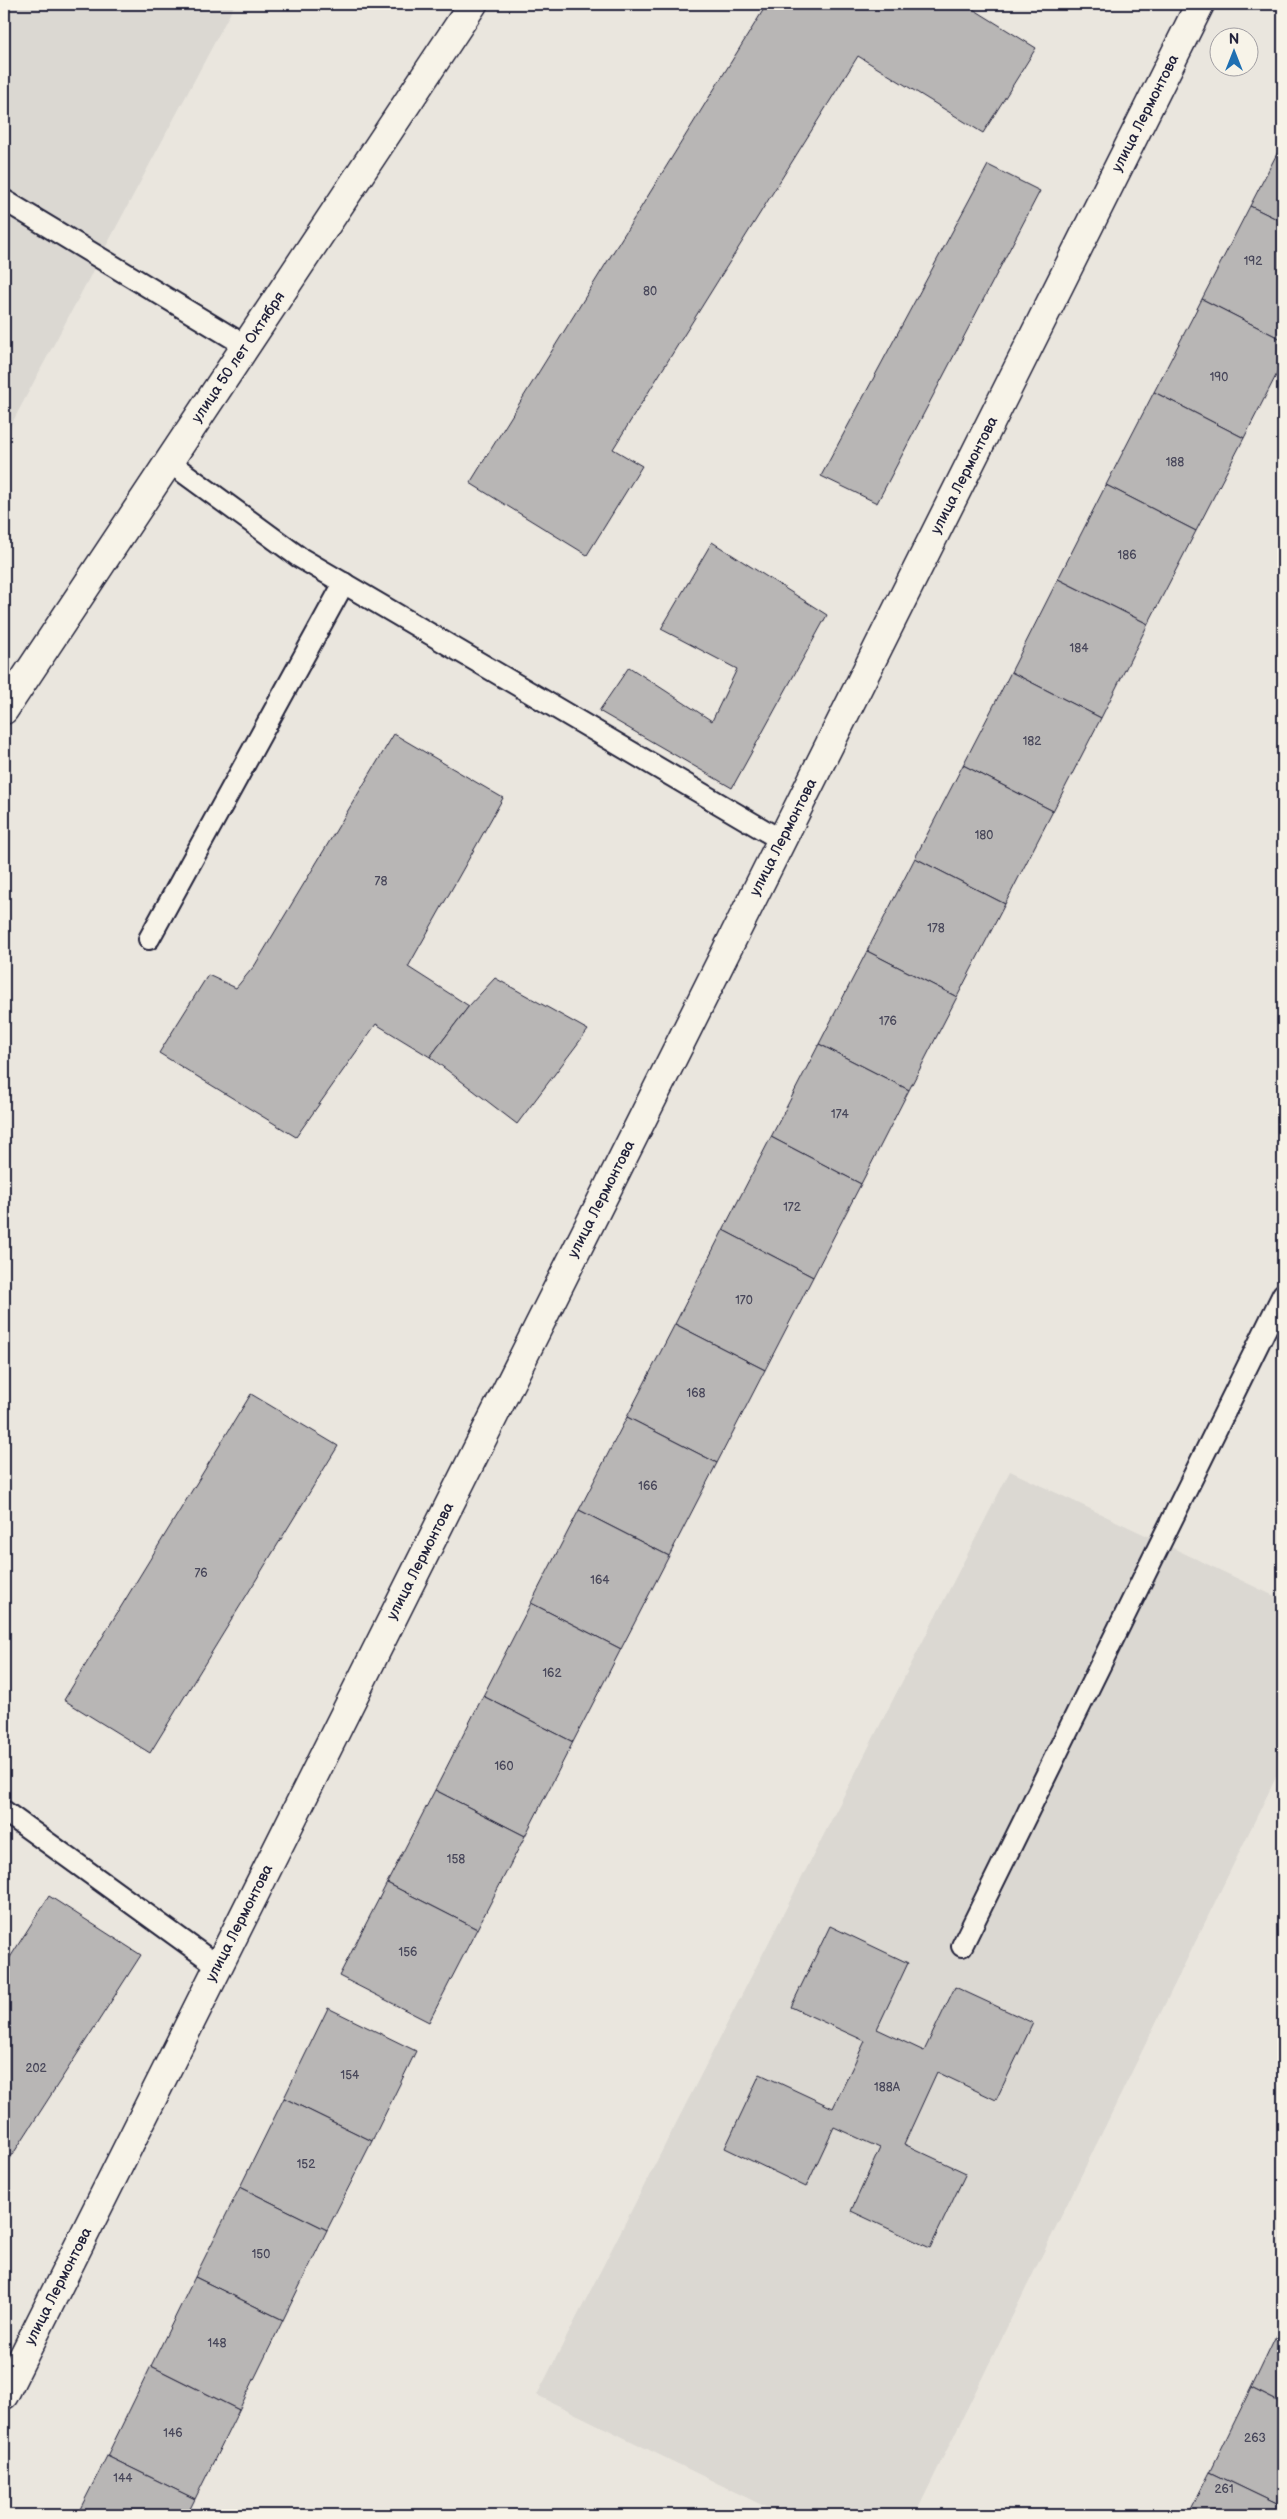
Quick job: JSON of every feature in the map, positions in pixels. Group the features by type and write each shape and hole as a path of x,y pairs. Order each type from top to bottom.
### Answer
{"main road":[{"name":"улица 50 лет Октября","path":"4,710 473,4"},
{"name":"улица Лермонтова","path":"4,2395 1200,4"}],"lane":[{"path":"4,200 246,346"},
{"path":"168,462 299,557 781,840"},
{"path":"149,939 344,583"},
{"path":"962,1946 1283,1294"},
{"path":"4,1811 218,1966"}],"shaded area":[{"path":"4,4 235,4 4,438"},
{"path":"1010,1471 1283,1600 1283,1763 915,2515 782,2515 537,2395"}],"building":[{"path":"767,4 965,4 1036,48 983,133 858,56 613,449 642,466 587,555 470,483"},
{"path":"1283,142 1283,222 1250,206"},
{"path":"988,165 1040,191 877,503 821,476"},
{"path":"1250,206 1283,222 1283,340 1202,299"},
{"path":"1202,299 1283,340 1283,362 1244,438 1154,392"},
{"path":"1154,392 1244,438 1196,531 1106,485"},
{"path":"1106,485 1196,531 1148,624 1058,579"},
{"path":"712,542 827,615 732,788 599,711 629,667 712,721 737,669 661,629"},
{"path":"1058,579 1148,624 1101,718 1011,672"},
{"path":"1011,672 1101,718 1053,811 963,765"},
{"path":"394,734 503,798 408,967 469,1006 430,1057 376,1024 296,1137 159,1053 208,975 236,988 255,965"},
{"path":"963,765 1053,811 1005,904 915,858"},
{"path":"915,858 1005,904 957,997 867,951"},
{"path":"867,951 957,997 909,1090 819,1044"},
{"path":"495,978 588,1030 517,1124 430,1057 469,1006"},
{"path":"819,1044 909,1090 861,1184 771,1137"},
{"path":"771,1137 861,1184 813,1277 723,1230"},
{"path":"723,1230 813,1277 765,1370 675,1324"},
{"path":"675,1324 765,1370 717,1463 627,1417"},
{"path":"251,1394 338,1446 150,1753 64,1700"},
{"path":"627,1417 717,1463 669,1556 579,1510"},
{"path":"579,1510 669,1556 621,1649 531,1603"},
{"path":"531,1603 621,1649 573,1742 483,1696"},
{"path":"483,1696 573,1742 525,1836 435,1790"},
{"path":"435,1790 525,1836 477,1929 387,1883"},
{"path":"387,1883 477,1929 429,2022 339,1976"},
{"path":"49,1896 141,1955 4,2168 4,1967"},
{"path":"830,1926 908,1963 877,2029 924,2051 955,1987 1033,2023 996,2100 937,2072 904,2144 966,2173 930,2248 851,2211 880,2148 834,2127 806,2187 725,2148 760,2074 833,2108 865,2041 791,2007"},
{"path":"328,2008 416,2051 372,2141 284,2098"},
{"path":"284,2098 372,2141 327,2230 240,2187"},
{"path":"240,2187 327,2230 283,2320 195,2277"},
{"path":"195,2277 283,2320 239,2410 151,2366"},
{"path":"1283,2321 1283,2404 1251,2388"},
{"path":"151,2366 239,2410 195,2499 107,2456"},
{"path":"1251,2388 1283,2404 1283,2507 1210,2472"},
{"path":"107,2456 195,2499 187,2515 77,2515"},
{"path":"1210,2472 1283,2507 1283,2515 1188,2515"}]}
